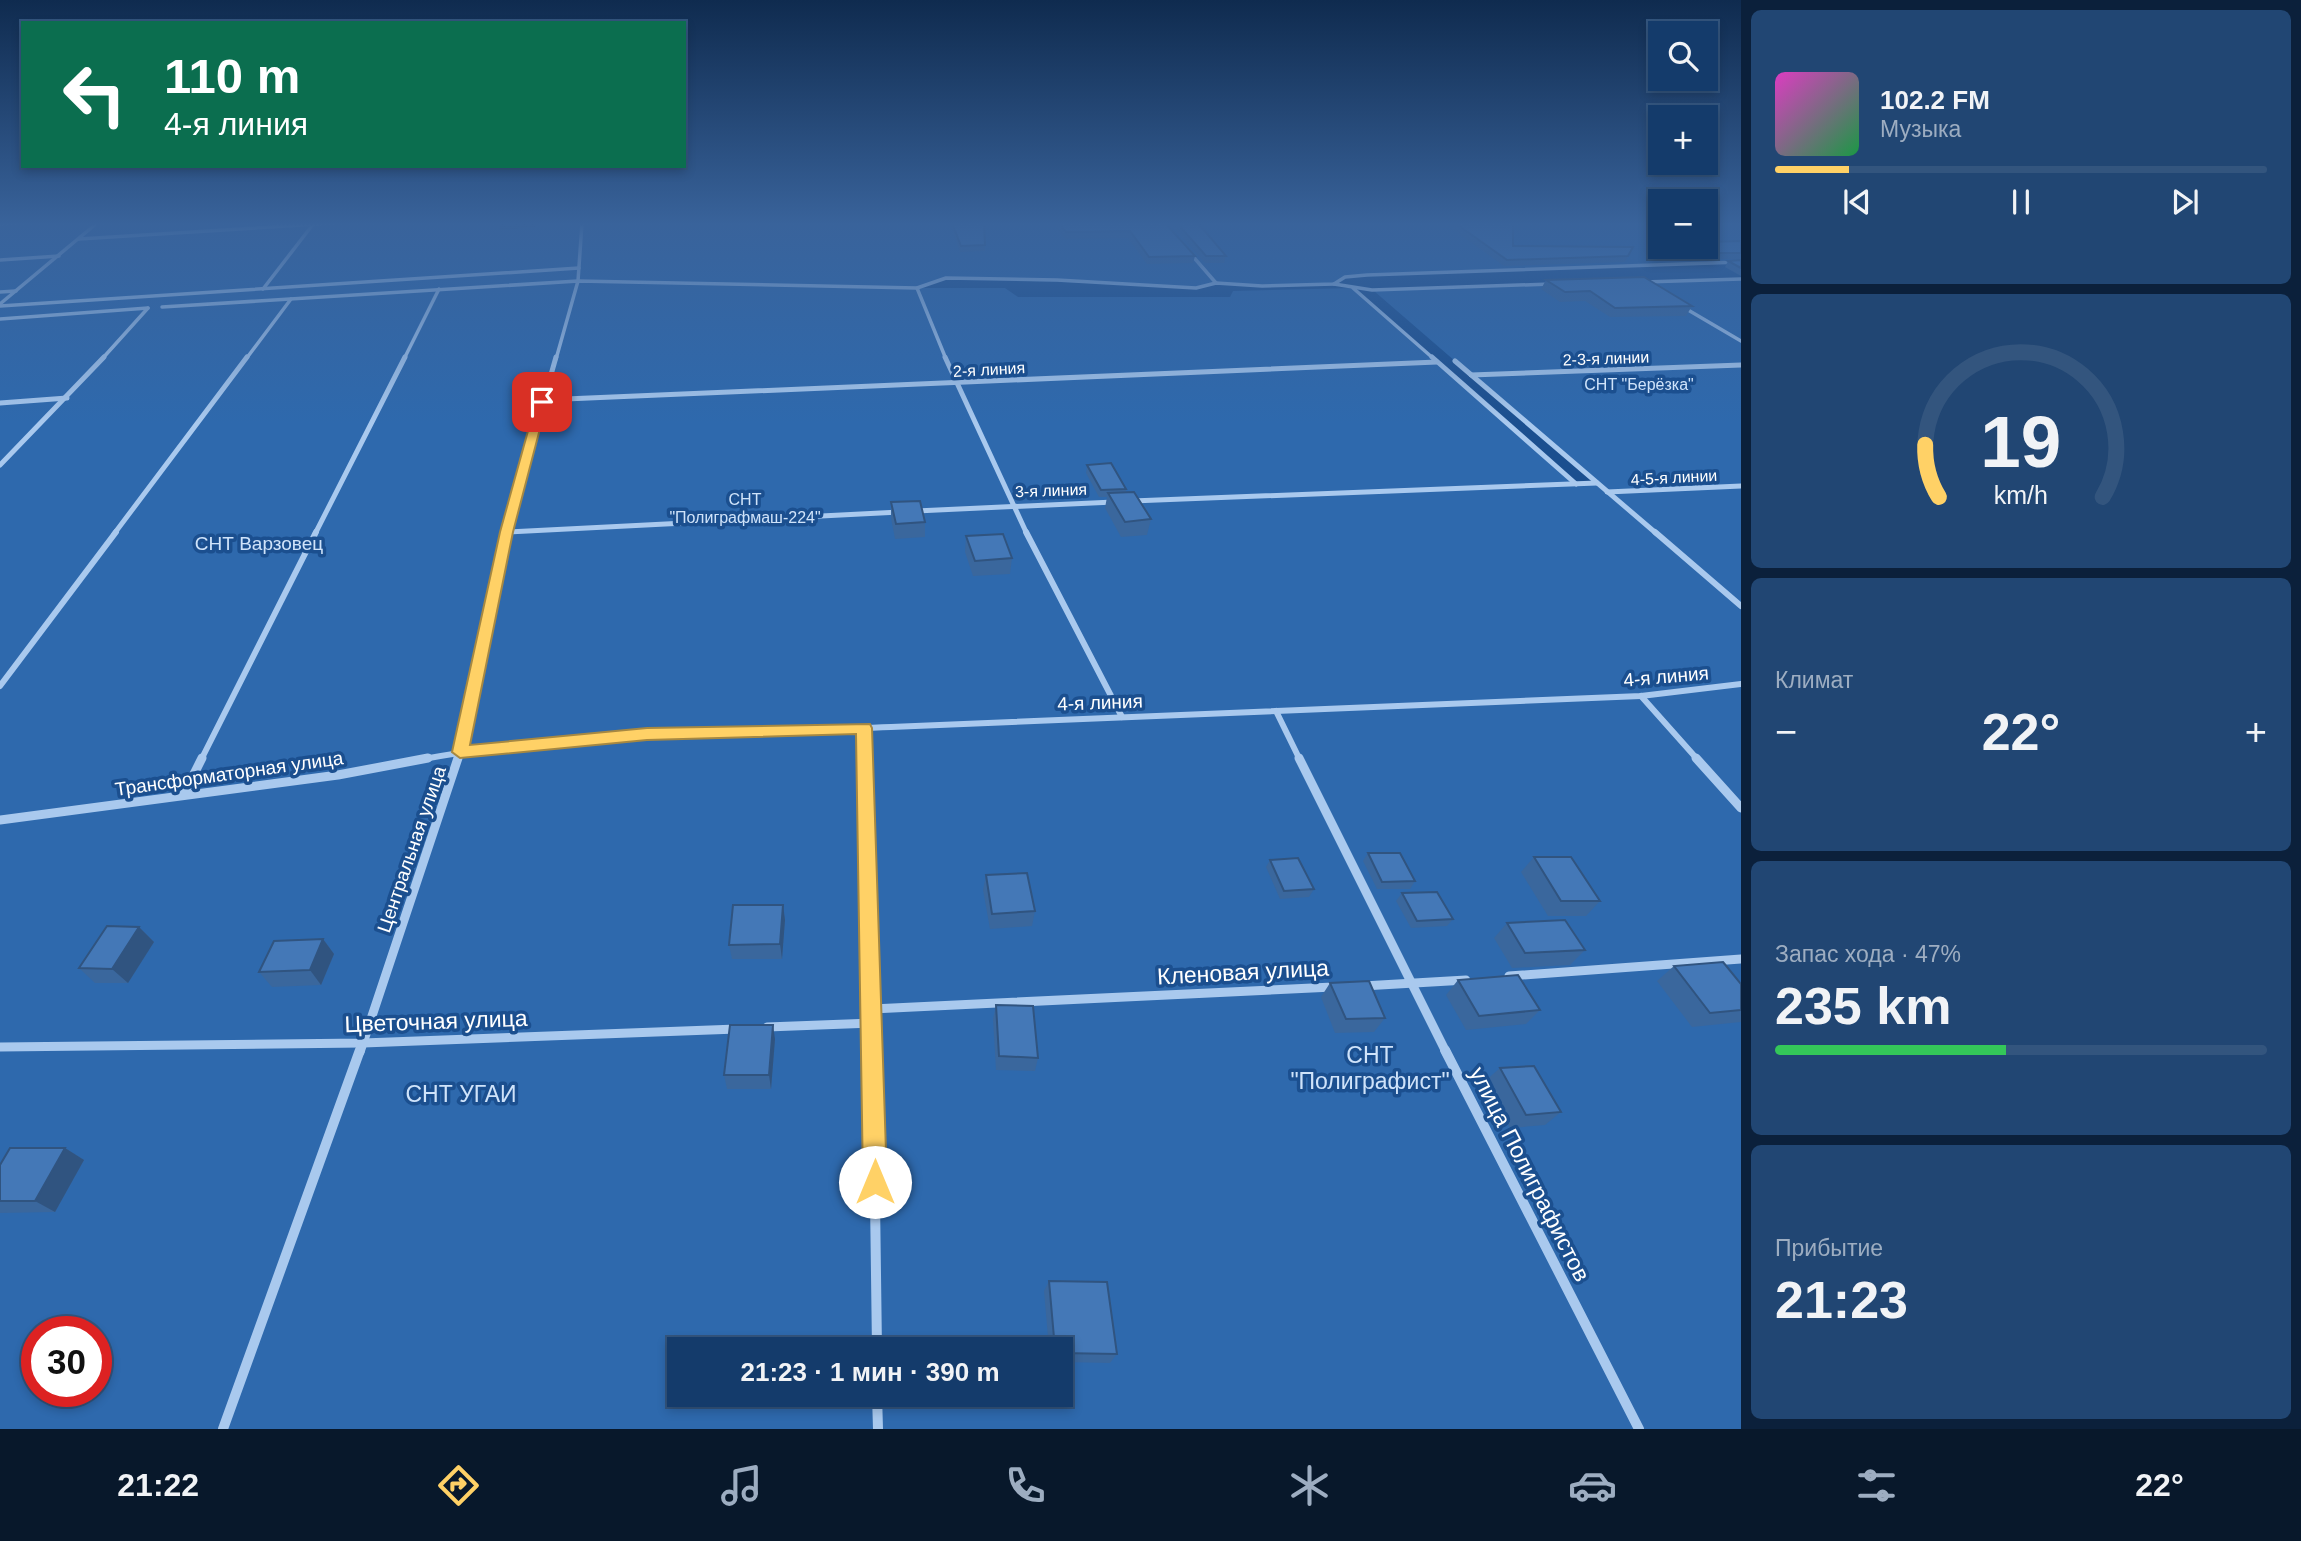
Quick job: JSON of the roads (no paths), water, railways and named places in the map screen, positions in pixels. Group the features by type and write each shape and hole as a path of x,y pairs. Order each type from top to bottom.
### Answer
{"street":[{"path":"0,305 252,290"},
{"path":"162,307 429,290"},
{"path":"184,794 439,290"},
{"name":"Центральная улица","path":"223,1429 363,1043 460,752 506,532 575,290"},
{"path":"918,290 1012,506 1122,717"},
{"path":"1356,290 1576,484"},
{"path":"0,305 16,291"},
{"path":"0,292 16,291"},
{"path":"0,686 291,299"},
{"path":"1674,301 1741,341"},
{"path":"0,318 148,307 67,398 0,465"},
{"path":"1455,361 1741,606"},
{"name":"2-я линия","path":"542,400 1437,362"},
{"name":"2-3-я линии","path":"1471,375 1741,365"},
{"path":"0,403 67,398"},
{"name":"3-я линия","path":"506,532 1012,506 1597,483"},
{"name":"4-5-я линии","path":"1607,492 1741,486"},
{"name":"4-я линия","path":"460,752 647,734 864,728 1640,696 1741,684"},
{"path":"1640,696 1741,808"},
{"name":"улица Полиграфистов","path":"1276,711 1411,984 1639,1429"},
{"path":"864,728 873,1009 877,1337"},
{"name":"Трансформаторная улица","path":"0,820 338,775 460,752"},
{"path":"1493,978 1741,959"},
{"name":"Кленовая улица","path":"1355,986 1480,979"},
{"name":"Кленовая улица","path":"873,1009 1342,987"},
{"path":"762,1028 873,1023"},
{"name":"Цветочная улица","path":"0,1047 363,1043 748,1028"},
{"path":"877,1407 878,1429"}],"park label":[{"name":"СНТ \"Берёзка\"","path":"1639,384"},
{"name":"СНТ \"Полиграфмаш-224\"","path":"745,508"},
{"name":"СНТ Варзовец","path":"259,543"},
{"name":"СНТ \"Полиграфист\"","path":"1370,1068"},
{"name":"СНТ УГАИ","path":"461,1094"}]}
